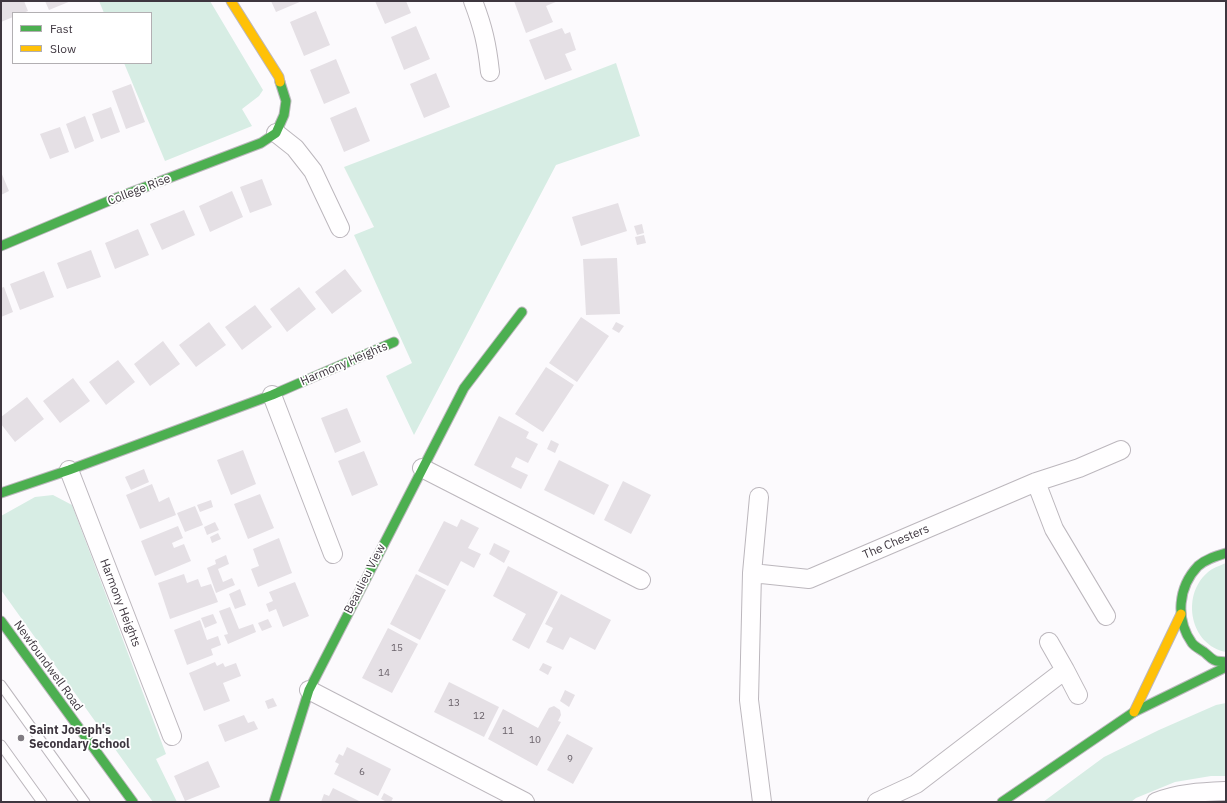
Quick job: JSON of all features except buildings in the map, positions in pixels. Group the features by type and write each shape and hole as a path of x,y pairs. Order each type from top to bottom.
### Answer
{"street":[{"name":"College Rise","path":"1,246 111,200 262,143 276,132 284,115 286,101 279,77 232,1"},
{"path":"473,1 481,21 487,45 490,72"},
{"path":"276,132 295,148 313,171 340,228"},
{"name":"Beaulieu View","path":"274,802 309,690 464,388 522,312"},
{"name":"Harmony Heights","path":"1,493 69,470 272,395 394,342"},
{"path":"272,395 333,554"},
{"name":"The Chesters","path":"752,573 809,579 1036,482 1079,468 1122,450"},
{"path":"422,468 641,580"},
{"name":"Harmony Heights","path":"69,470 172,736"},
{"path":"1036,482 1054,529 1106,616"},
{"path":"759,497 752,573 749,700 762,802"},
{"path":"1226,552 1216,554 1198,566 1183,589 1180,606 1183,627 1193,644 1214,660 1226,662"},
{"path":"1134,712 1181,614"},
{"name":"Newfoundwell Road","path":"1,621 9,637 133,802"},
{"path":"1049,642 1078,695"},
{"path":"1002,802 1134,712 1226,667"},
{"path":"877,802 916,784 1065,670"},
{"path":"309,690 525,802"},
{"path":"1156,802 1168,797 1210,792 1226,792"}],"lane":[{"path":"1,685 85,802"},
{"path":"1,745 42,802"}],"green space":[{"path":"99,1 210,1 263,90 259,96 242,109 252,126 165,161 124,64 152,64 152,12 104,12"},
{"path":"616,63 640,136 556,165 414,435 386,376 412,363 354,235 374,227 344,167"},
{"path":"53,495 72,505 166,754 156,759 177,802 153,802 1,590 1,516 35,497"},
{"path":"1226,563 1226,652 1214,648 1204,640 1197,630 1193,618 1192,606 1194,594 1199,583 1209,571"},
{"path":"1226,703 1226,776 1211,776 1175,782 1136,798 1131,802 1043,802 1104,757 1159,730 1216,705"}],"traffic: fast":[{"path":"1,246 111,200 261,143 276,133 284,115 286,101 280,82"},
{"path":"274,802 309,690 464,388 522,312"},
{"path":"1,493 69,470 272,395 394,342"},
{"path":"1226,553 1208,560 1198,566 1191,574 1186,584 1181,603 1183,624 1192,643 1214,660 1226,662"},
{"path":"1,621 133,802"},
{"path":"1002,802 1134,712 1226,667"}],"traffic: slow":[{"path":"231,1 279,77 280,82"},
{"path":"1134,712 1181,614"}],"place":[{"name":"Saint Joseph's Secondary School","path":"21,738"}]}
